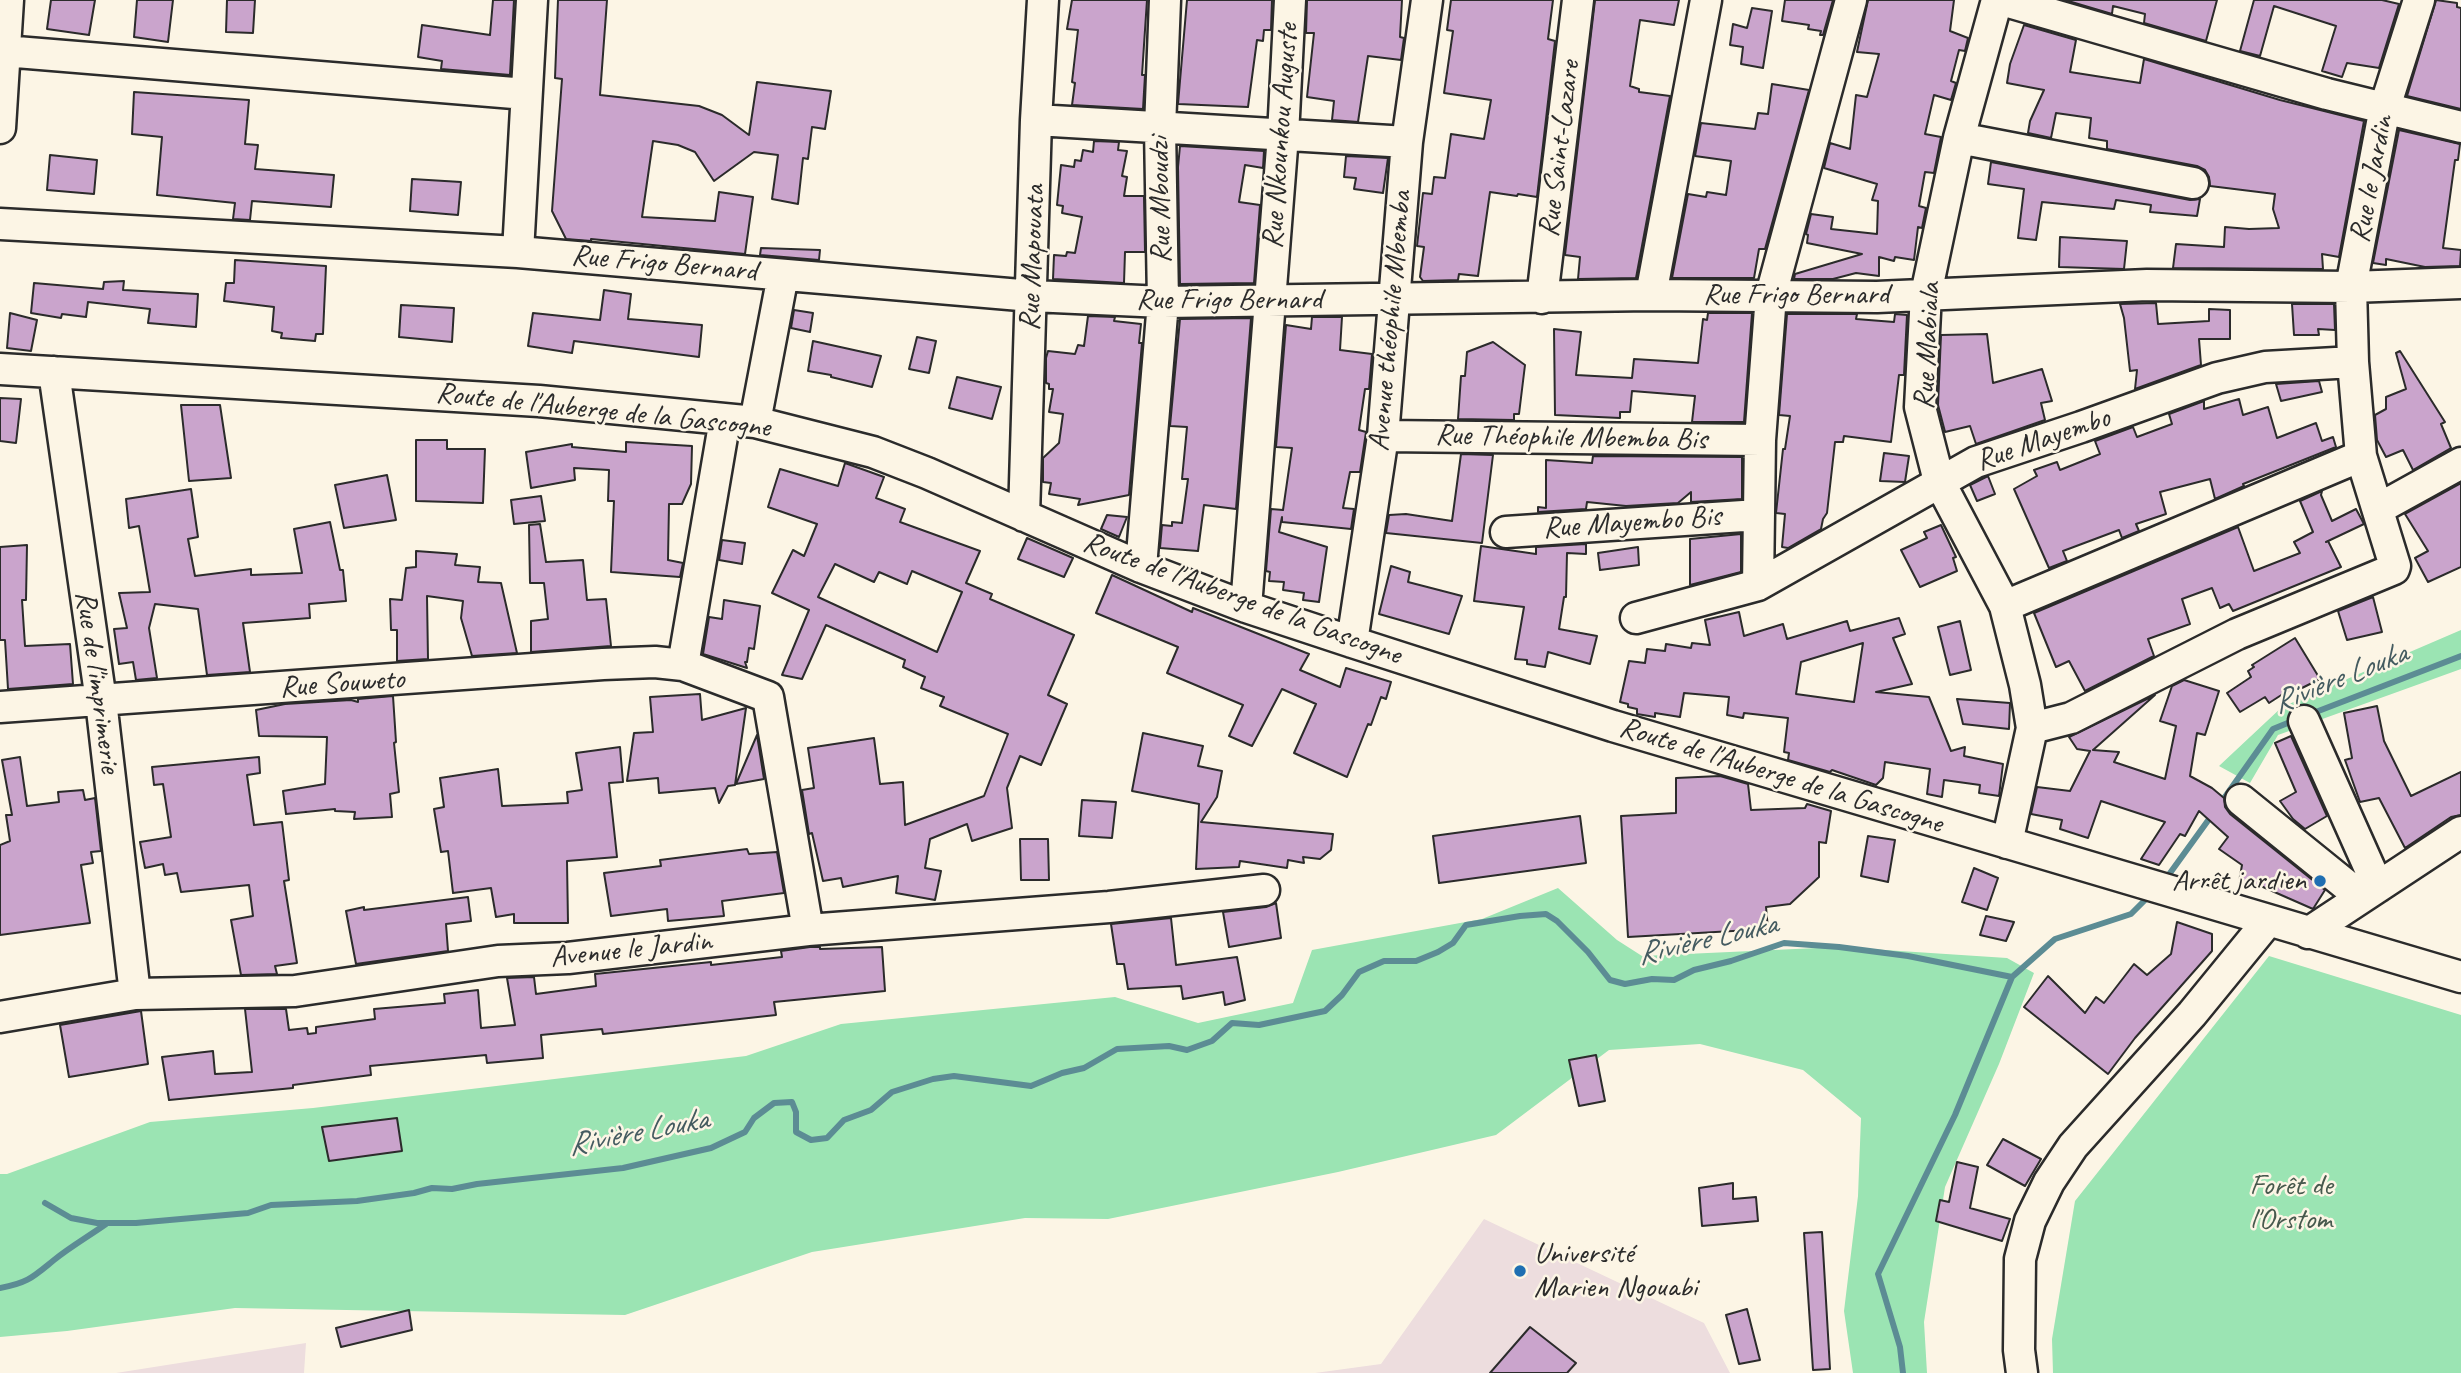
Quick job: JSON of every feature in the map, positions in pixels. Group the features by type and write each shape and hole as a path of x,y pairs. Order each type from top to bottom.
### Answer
{"street":[{"path":"0,128 8,0"},
{"path":"518,252 532,0"},
{"name":"Rue Mapouata","path":"1024,516 1036,120 1043,0"},
{"name":"Rue Mboudzi","path":"1141,567 1163,302 1160,128 1165,0"},
{"name":"Rue Nkounkou Auguste","path":"1246,607 1283,135 1290,0"},
{"name":"Avenue théophile Mbemba","path":"1352,642 1383,436 1407,142 1427,0"},
{"name":"Rue Saint-Lazare","path":"1542,298 1578,0"},
{"path":"1651,295 1706,0"},
{"path":"1758,585 1760,440 1771,295 1851,0"},
{"name":"Rue Mabiala","path":"1997,0 1959,138 1926,294 1920,407 1939,481 2005,606 2025,685 2032,728 2007,843"},
{"path":"2002,0 2327,94 2461,127"},
{"name":"Rue le Jardin","path":"2032,728 2071,718 2237,634 2391,572 2395,566 2361,456 2353,362 2351,286 2385,107 2419,0"},
{"path":"4,51 526,94"},
{"path":"1036,120 1407,142"},
{"path":"1959,138 2193,183"},
{"name":"Rue Frigo Bernard","path":"0,223 518,252 1032,296 1163,302 1651,295 1877,297 2147,285 2461,284"},
{"path":"755,422 783,275"},
{"name":"Rue Mayembo","path":"1636,618 1758,585 1976,462 2217,378 2265,368 2353,362"},
{"name":"Route de l'Auberge de la Gascogne","path":"0,369 539,401 755,422 873,452 1141,567 1246,607 1352,642 1613,726 2461,977"},
{"name":"Rue de l'imprimerie","path":"54,372 101,702 135,994"},
{"path":"683,665 725,419"},
{"name":"Rue Théophile Mbemba Bis","path":"1383,436 1760,440"},
{"path":"2005,606 2361,456"},
{"path":"2378,509 2461,463"},
{"name":"Rue Mayembo Bis","path":"1506,531 1758,515"},
{"name":"Rue Souweto","path":"0,707 101,702 603,664 655,662 683,665 768,697 808,930"},
{"path":"2304,721 2369,892"},
{"path":"2241,800 2369,892"},
{"path":"2308,933 2461,832"},
{"name":"Avenue le Jardin","path":"0,1017 135,994 295,990 498,961 568,958 808,930 1110,907 1264,890"},
{"path":"2022,1373 2019,1350 2020,1259 2030,1222 2049,1182 2073,1146 2192,1014 2268,921"}],"shaded area":[{"name":"Université Marien Ngouabi","path":"1484,1219 1704,1323 1730,1373 1315,1373 1381,1364"},
{"path":"306,1343 304,1373 116,1373"}],"green space":[{"path":"2461,630 2461,669 2278,735 2250,783 2219,766 2282,707"},
{"path":"1558,888 1617,940 1642,956 1839,947 2007,958 2034,973 1999,1064 1945,1187 1924,1322 1927,1373 1853,1373 1844,1311 1858,1196 1861,1118 1803,1070 1700,1044 1609,1050 1496,1135 1338,1172 1108,1219 1025,1218 812,1252 625,1315 235,1308 67,1331 0,1337 0,1174 7,1174 150,1122 313,1108 746,1056 841,1024 1115,997 1198,1023 1293,1003 1312,950 1482,919"},
{"name":"Forêt de l'Orstom","path":"2269,956 2461,1015 2461,1373 2053,1373 2052,1339 2075,1201"}],"building":[{"path":"51,0 95,0 89,35 47,29"},
{"path":"137,0 173,0 168,42 134,37"},
{"path":"227,0 255,0 253,33 226,32"},
{"path":"493,0 514,0 510,75 441,69 442,61 418,57 422,25 490,35"},
{"path":"558,0 607,0 600,95 699,106 722,115 749,135 757,82 831,91 825,129 812,127 808,159 803,158 798,204 772,199 778,155 754,152 714,181 695,152 678,145 653,141 642,217 715,221 719,192 753,197 745,254 566,239 552,211 562,79 555,78"},
{"path":"1072,0 1147,0 1142,75 1145,75 1143,109 1072,105 1078,30 1067,29"},
{"path":"1187,0 1272,0 1271,30 1264,30 1263,41 1257,40 1248,107 1178,104"},
{"path":"1307,0 1402,0 1400,37 1404,38 1401,60 1368,56 1358,122 1332,120 1334,101 1307,97 1314,33 1306,33"},
{"path":"1451,0 1553,0 1548,39 1555,41 1537,197 1490,192 1478,276 1459,274 1458,280 1423,281 1420,277 1424,247 1417,246 1423,193 1432,194 1434,177 1445,178 1451,134 1484,139 1491,100 1444,93 1453,31 1447,30"},
{"path":"1595,0 1679,0 1674,25 1640,20 1630,86 1639,89 1639,92 1670,96 1636,278 1578,279 1580,257 1565,255"},
{"path":"1785,0 1833,0 1823,35 1820,35 1821,31 1808,29 1809,25 1782,21"},
{"path":"1868,0 1954,0 1950,31 1968,38 1965,51 1959,50 1951,81 1956,83 1951,100 1934,95 1925,134 1941,137 1934,173 1925,172 1919,206 1926,208 1922,228 1918,227 1914,260 1895,257 1894,261 1879,257 1879,276 1856,273 1833,279 1794,279 1795,274 1862,254 1807,243 1806,234 1811,214 1833,217 1831,229 1877,234 1878,201 1872,200 1877,184 1824,168 1830,143 1850,149 1856,95 1867,97 1879,54 1857,52"},
{"path":"2065,0 2217,0 2206,41 2144,23 2145,14 2113,6 2112,14"},
{"path":"2254,0 2382,0 2399,4 2379,68 2347,63 2342,77 2322,71 2336,26 2274,6 2260,56 2240,51"},
{"path":"2436,0 2457,3 2457,7 2461,8 2461,109 2407,96"},
{"path":"1752,8 1772,11 1763,68 1741,64 1743,47 1730,45 1733,24 1747,28"},
{"path":"2024,25 2076,40 2070,72 2140,83 2144,59 2280,100 2364,121 2339,257 2322,254 2323,269 2173,268 2176,244 2224,247 2225,227 2279,228 2273,209 2275,194 2210,186 2205,170 2197,166 2107,149 2107,141 2089,138 2091,118 2056,113 2051,138 2028,133 2030,121 2044,90 2007,83 2010,64"},
{"path":"1772,84 1809,90 1765,249 1759,249 1754,278 1672,278 1688,194 1706,197 1707,192 1726,195 1731,161 1695,156 1701,123 1755,129 1758,113 1768,114"},
{"path":"134,92 249,100 245,144 258,145 255,169 334,175 331,207 252,201 250,220 233,219 235,203 157,195 162,137 132,134"},
{"path":"2399,130 2460,144 2458,160 2455,160 2443,248 2461,250 2460,266 2425,267 2386,259 2386,265 2373,263"},
{"path":"1094,141 1119,142 1118,150 1127,151 1122,176 1127,177 1124,196 1144,196 1145,252 1125,252 1124,283 1053,279 1054,255 1066,256 1067,252 1075,253 1082,217 1062,213 1063,206 1057,205 1061,165 1074,167 1075,160 1081,161 1083,150 1093,152"},
{"path":"1180,146 1264,151 1263,168 1245,165 1239,202 1260,205 1254,283 1180,284"},
{"path":"50,155 97,160 94,194 47,190"},
{"path":"1346,156 1388,158 1383,193 1354,189 1356,178 1344,177"},
{"path":"1991,162 2190,200 2200,199 2197,216 2150,212 2151,205 2116,200 2114,209 2042,202 2036,240 2018,238 2024,189 1988,184"},
{"path":"412,179 461,182 458,215 410,211"},
{"path":"2060,237 2127,241 2124,269 2059,267"},
{"path":"761,248 820,250 819,260 760,255"},
{"path":"235,260 326,266 323,334 316,334 315,341 281,338 282,333 272,331 274,307 224,301 226,283 234,283"},
{"path":"124,281 123,290 198,294 196,327 148,323 150,309 88,302 86,317 62,314 61,318 31,313 34,283 103,289 104,282"},
{"path":"604,290 631,294 628,319 702,325 699,357 574,341 572,353 528,346 533,313 600,320"},
{"path":"2156,303 2158,324 2209,321 2209,309 2230,310 2230,339 2199,339 2201,365 2135,389 2137,370 2130,371 2120,304"},
{"path":"2292,304 2334,304 2335,330 2318,329 2319,335 2294,335"},
{"path":"401,305 454,308 452,342 399,337"},
{"path":"794,310 813,313 810,332 791,328"},
{"path":"10,313 37,320 31,351 7,348"},
{"path":"1708,313 1752,313 1744,422 1692,422 1695,396 1632,391 1630,412 1620,412 1620,418 1555,415 1554,329 1581,332 1576,375 1632,378 1634,359 1698,363 1703,319 1707,320"},
{"path":"1787,314 1857,314 1856,319 1894,322 1895,314 1907,315 1904,375 1899,375 1891,442 1844,436 1843,442 1835,442 1827,513 1821,529 1788,548 1782,547 1785,514 1776,513 1783,449 1790,416 1779,415"},
{"path":"1088,316 1115,317 1114,321 1141,324 1139,343 1142,343 1129,495 1078,505 1080,499 1049,494 1051,483 1043,482 1043,458 1059,443 1063,414 1049,412 1053,389 1049,389 1049,384 1046,383 1046,358 1048,351 1075,354 1078,345 1084,346"},
{"path":"1312,317 1342,317 1340,350 1372,354 1369,389 1365,389 1359,430 1366,432 1360,472 1350,472 1343,508 1354,509 1351,529 1282,522 1282,517 1279,532 1327,547 1319,602 1303,600 1304,593 1283,590 1284,582 1269,581 1270,572 1266,571 1271,509 1283,510 1292,448 1276,447 1286,325 1311,329"},
{"path":"1251,318 1236,509 1204,505 1198,551 1160,548 1162,525 1182,523 1188,479 1182,479 1187,427 1170,426 1180,319"},
{"path":"1987,334 1993,383 2042,369 2052,401 2041,403 2045,420 1976,444 1970,426 1945,432 1938,405 1941,335"},
{"path":"917,337 936,341 929,373 909,369"},
{"path":"813,341 881,356 872,387 808,371"},
{"path":"1493,342 1525,365 1519,414 1514,414 1514,420 1458,419 1461,376 1465,376 1467,352"},
{"path":"2400,351 2445,422 2441,424 2451,448 2413,470 2403,450 2386,457 2377,440 2375,415 2386,409 2386,397 2406,389 2396,353"},
{"path":"957,377 1001,387 992,419 949,408"},
{"path":"2319,381 2322,392 2281,401 2276,384"},
{"path":"0,398 21,399 16,443 0,441"},
{"path":"2239,399 2243,415 2268,407 2277,438 2316,423 2322,441 2333,437 2336,447 2243,484 2244,486 2215,499 2210,479 2160,492 2166,514 2136,524 2139,531 2122,538 2119,530 2063,551 2067,561 2049,568 2014,489 2037,476 2034,470 2057,462 2060,470 2100,454 2095,441 2133,427 2137,437 2172,424 2169,414 2204,401 2204,409"},
{"path":"181,405 220,405 231,478 189,481"},
{"path":"416,440 447,440 447,449 485,449 483,503 416,501"},
{"path":"626,442 692,446 691,484 682,504 669,504 668,560 683,563 680,577 611,572 614,501 608,501 609,470 574,468 575,480 531,488 526,452 572,444 572,447 626,452"},
{"path":"1884,453 1909,456 1905,482 1880,481"},
{"path":"1461,454 1493,455 1482,543 1386,533 1389,515 1406,514 1452,521"},
{"path":"1593,456 1742,457 1742,499 1691,502 1691,492 1678,503 1626,506 1587,502 1586,509 1538,512 1538,507 1546,508 1546,460 1592,463"},
{"path":"845,463 884,477 876,498 905,509 900,522 980,551 966,583 992,594 990,599 1074,635 1048,695 1067,704 1041,765 1020,756 1007,788 1012,828 972,841 967,824 930,839 925,868 941,871 935,900 896,893 898,876 843,887 841,878 823,881 812,833 809,834 802,790 814,788 808,748 874,738 880,784 903,782 905,825 984,796 1008,734 940,706 944,697 921,688 925,677 903,667 905,660 826,625 802,679 782,675 809,610 772,593 793,550 804,556 817,524 768,507 780,469 838,486","holes":["835,564 874,582 879,572 907,584 912,571 962,592 937,652 818,597"]},
{"path":"387,475 396,520 344,528 335,485"},
{"path":"1988,476 1995,494 1977,501 1970,485"},
{"path":"2461,483 2461,567 2428,582 2415,558 2428,551 2405,514"},
{"path":"191,489 198,537 188,539 195,576 251,569 251,575 302,573 294,529 330,522 340,570 343,570 346,601 309,604 310,618 243,623 250,672 207,675 198,609 155,604 149,628 157,678 136,680 133,662 119,664 114,629 127,628 119,593 150,592 139,526 129,528 126,499"},
{"path":"2322,491 2321,495 2332,521 2356,509 2364,524 2328,541 2341,567 2233,611 2229,604 2220,608 2212,588 2182,599 2190,624 2148,639 2154,656 2085,691 2069,661 2056,667 2034,613 2238,527 2254,571 2300,553 2294,542 2313,532 2300,501"},
{"path":"541,496 545,521 514,524 511,500"},
{"path":"1107,515 1127,517 1119,537 1101,529"},
{"path":"540,524 546,562 583,560 587,600 606,599 611,646 531,652 531,621 548,619 544,583 530,583 529,525"},
{"path":"1941,525 1956,557 1953,558 1957,571 1920,587 1901,550 1927,538 1924,532"},
{"path":"1741,534 1741,572 1690,585 1690,539"},
{"path":"1027,538 1073,558 1064,577 1018,559"},
{"path":"722,540 745,543 742,564 719,560"},
{"path":"1586,544 1586,554 1567,553 1566,597 1559,629 1597,636 1590,664 1548,652 1545,667 1527,664 1527,660 1515,659 1524,607 1474,601 1481,546 1536,554 1536,547"},
{"path":"27,545 26,600 22,600 25,646 70,644 73,684 8,689 5,640 0,640 0,547"},
{"path":"1638,547 1639,565 1600,570 1598,553"},
{"path":"416,551 457,554 455,565 480,567 478,582 501,583 517,653 472,656 461,618 463,601 427,596 428,659 397,661 397,630 391,630 390,599 402,600 406,568 416,567"},
{"path":"1391,566 1410,572 1408,582 1462,596 1449,634 1379,614"},
{"path":"1112,575 1192,612 1193,608 1309,654 1300,670 1340,687 1346,668 1391,682 1386,699 1381,697 1371,725 1368,724 1347,777 1294,753 1316,704 1282,689 1252,746 1229,736 1243,705 1167,673 1178,647 1096,613"},
{"path":"2373,597 2382,632 2347,640 2338,611"},
{"path":"724,600 760,606 754,649 749,648 745,662 747,668 703,654 709,617 722,619"},
{"path":"1739,612 1744,636 1783,624 1787,639 1847,621 1850,631 1899,618 1905,634 1893,638 1912,684 1876,692 1929,697 1951,751 1965,747 1964,756 2003,764 1999,796 1979,793 1980,785 1944,780 1942,797 1927,794 1930,769 1885,762 1883,778 1876,785 1832,770 1830,772 1788,760 1789,753 1784,752 1788,718 1744,713 1743,718 1727,715 1729,697 1684,693 1680,717 1655,713 1655,717 1637,714 1637,709 1620,702 1629,661 1645,663 1647,649 1665,651 1666,644 1691,648 1692,643 1710,645 1705,620","holes":["1863,643 1854,702 1796,694 1801,662"]},
{"path":"1960,621 1971,670 1950,675 1938,627"},
{"path":"2295,638 2320,679 2288,695 2286,692 2269,703 2265,697 2240,712 2227,693 2251,677 2248,671 2254,667 2252,665"},
{"path":"2184,680 2219,691 2205,735 2197,733 2190,776 2224,798 2225,807 2230,814 2325,890 2313,909 2263,887 2239,882 2242,865 2219,849 2228,837 2199,811 2185,836 2180,834 2159,865 2141,859 2165,822 2101,801 2088,838 2060,829 2062,820 2031,814 2037,787 2070,791 2090,751 2077,749 2069,737 2155,695 2093,750 2119,752 2114,762 2165,779 2176,726 2160,721 2172,686"},
{"path":"700,694 702,720 746,708 735,785 728,786 719,803 715,788 659,793 658,778 627,781 634,733 653,732 650,697"},
{"path":"393,696 399,792 390,794 392,817 354,819 355,812 335,809 286,814 283,791 325,784 327,737 259,736 256,710 285,704 351,700 358,702 358,699"},
{"path":"1957,699 2010,703 2009,729 1963,724"},
{"path":"2377,706 2384,741 2411,796 2461,772 2461,815 2451,817 2405,848 2379,798 2360,802 2345,760 2352,758 2344,713"},
{"path":"1143,733 1203,746 1198,766 1222,771 1217,797 1201,822 1333,834 1331,850 1320,859 1303,857 1304,863 1288,860 1287,868 1240,861 1239,867 1196,869 1199,804 1132,791"},
{"path":"757,735 764,779 736,784"},
{"path":"2291,736 2327,816 2305,829 2293,819 2280,801 2296,792 2275,743"},
{"path":"620,747 623,782 609,783 617,857 567,861 568,923 514,923 514,914 496,917 491,888 453,893 448,851 441,852 434,809 444,807 440,778 498,769 502,806 568,803 567,792 582,790 576,753"},
{"path":"20,757 27,806 59,802 58,792 83,790 85,800 95,798 101,851 91,852 93,863 81,865 90,923 0,935 0,845 10,841 6,815 12,815 2,760"},
{"path":"259,757 260,773 247,775 254,825 282,822 289,880 284,881 297,963 275,966 277,974 241,975 231,920 253,916 249,885 181,892 177,873 165,875 163,864 145,868 140,842 171,837 163,784 154,785 152,767"},
{"path":"1720,776 1748,784 1751,810 1805,808 1807,804 1831,811 1826,843 1819,842 1819,877 1790,904 1766,907 1768,929 1628,937 1621,816 1676,813 1676,778"},
{"path":"1082,800 1116,802 1112,838 1079,836"},
{"path":"1580,816 1586,863 1439,883 1433,836"},
{"path":"1868,836 1895,840 1888,882 1861,876"},
{"path":"1020,839 1048,839 1049,880 1021,880"},
{"path":"747,849 749,854 777,852 784,893 722,901 724,916 668,921 667,909 611,916 604,873 661,866 660,860"},
{"path":"1974,868 1998,878 1987,910 1962,902"},
{"path":"468,897 471,921 446,924 448,951 356,964 346,911"},
{"path":"1276,903 1281,938 1229,947 1223,912 1266,907"},
{"path":"1986,916 2014,922 2006,941 1980,935"},
{"path":"1171,918 1176,965 1237,957 1245,1000 1225,1005 1223,992 1183,999 1181,986 1128,989 1124,964 1117,964 1111,924"},
{"path":"2177,922 2212,934 2212,951 2135,1038 2108,1074 2024,1007 2048,976 2085,1013 2096,997 2104,1003 2134,964 2147,975 2171,954"},
{"path":"810,947 882,947 885,991 774,1002 776,1015 603,1034 602,1029 541,1035 543,1058 487,1063 486,1055 370,1066 371,1075 293,1085 293,1088 169,1100 162,1057 213,1051 215,1074 252,1072 245,1009 286,1009 289,1030 307,1028 308,1034 316,1033 316,1027 375,1019 374,1009 445,1003 444,994 478,990 481,1028 515,1025 507,978 534,977 536,994 596,986 595,974 782,957 781,951"},
{"path":"141,1011 148,1064 69,1077 60,1025"},
{"path":"1596,1055 1605,1101 1579,1106 1569,1060"},
{"path":"397,1118 402,1151 329,1161 322,1127"},
{"path":"2003,1139 2041,1159 2025,1186 1987,1165"},
{"path":"1957,1162 1978,1167 1970,1208 2010,1219 2002,1241 1936,1221 1940,1200 1949,1202"},
{"path":"1733,1183 1733,1199 1756,1197 1758,1221 1702,1226 1699,1188"},
{"path":"1822,1232 1830,1369 1813,1370 1804,1233"},
{"path":"1747,1309 1760,1360 1739,1364 1726,1315"},
{"path":"409,1310 412,1330 341,1347 336,1328"},
{"path":"1530,1327 1576,1363 1567,1373 1490,1373"}],"waterway":[{"name":"Rivière Louka","path":"2308,715 2461,656"},
{"name":"Rivière Louka","path":"2220,804 2273,729 2295,720"},
{"name":"Rivière Louka","path":"2165,880 2212,815"},
{"name":"Rivière Louka","path":"45,1203 71,1218 97,1223 136,1223 248,1213 271,1205 357,1201 432,1188 452,1189 623,1168 711,1148 745,1132 754,1118 774,1103 792,1102 796,1112 796,1132 811,1140 827,1138 844,1120 871,1110 892,1092 933,1079 954,1076 1031,1086 1062,1073 1084,1068 1117,1049 1169,1046 1187,1050 1212,1041 1232,1023 1259,1025 1325,1011 1342,995 1359,972 1384,961 1416,961 1438,952 1453,943 1466,925 1520,916 1546,914 1557,921 1588,952 1610,980 1625,984 1652,979 1674,980 1694,970 1784,943 1908,956 2012,977 2055,939 2131,914 2150,895"},
{"path":"1903,1373 1900,1347 1878,1274 1955,1115 2012,977"},
{"name":"Rivière Louka","path":"0,1288 30,1278 106,1224"}],"place":[{"name":"Arrêt jardien","path":"2320,881"},
{"name":"Université Marien Ngouabi","path":"1520,1271"}]}
